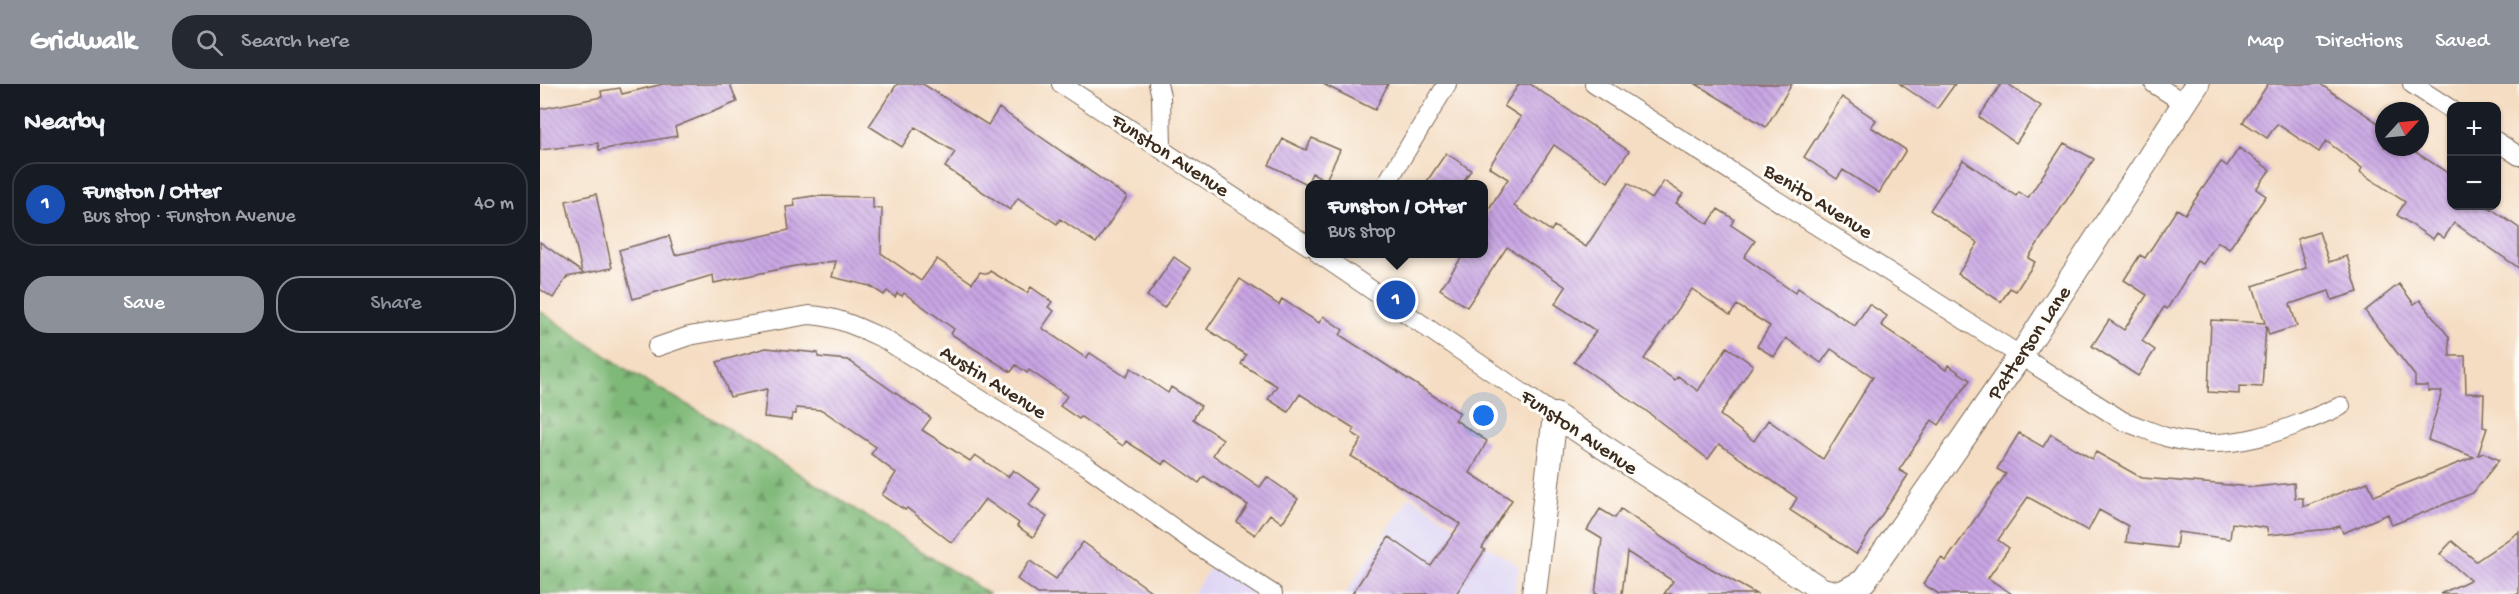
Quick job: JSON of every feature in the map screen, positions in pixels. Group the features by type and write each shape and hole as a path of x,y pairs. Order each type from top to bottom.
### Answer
{"street":[{"name":"Funston Avenue","path":"1061,84 1305,243"},
{"path":"1158,84 1161,96 1162,149"},
{"path":"1388,180 1447,84"},
{"name":"Benito Avenue","path":"1594,84 2123,421 2168,437 2209,443 2250,440 2281,432 2341,406"},
{"path":"2154,84 2190,94"},
{"path":"2412,84 2447,107"},
{"name":"Patterson Lane","path":"1848,591 1870,574 2021,355 2190,94"},
{"path":"2501,144 2519,156"},
{"name":"Funston Avenue","path":"1341,260 1555,415 1822,590 1840,594 1848,591"},
{"name":"Austin Avenue","path":"657,347 689,336 795,316 825,315 854,325 893,344 1087,466 1199,546 1273,594"},
{"path":"1534,594 1555,415"}],"shaded area":[{"path":"1410,496 1519,566 1514,594 1345,594"},
{"path":"1217,558 1273,594 1192,594"}],"green space":[{"path":"540,311 629,371 717,422 989,594 540,594"}],"building":[{"path":"663,84 730,84 737,102 675,127 677,136 599,150 598,143 540,150 540,109 602,97 601,91 620,88 622,94"},
{"path":"897,84 923,84 988,125 999,108 1127,197 1096,243 1060,219 1057,224 1018,198 1010,210 945,167 955,152 915,127 902,147 869,126"},
{"path":"1323,84 1388,84 1375,110"},
{"path":"1519,84 1530,84 1629,151 1608,182 1554,145 1514,206 1551,231 1554,226 1586,247 1628,183 1652,199 1664,181 1683,194 1676,203 1708,224 1718,209 1734,219 1731,225 1755,241 1744,257 1795,293 1798,288 1855,326 1869,304 1887,316 1881,325 1946,370 1948,365 1970,380 1939,425 1932,420 1899,470 1908,475 1856,554 1790,510 1797,498 1719,444 1708,459 1645,410 1574,362 1596,331 1555,304 1566,287 1507,247 1467,307 1440,289 1461,258 1488,258 1488,210 1508,179 1489,167 1521,117 1504,106","holes":["1692,289 1730,315 1737,305 1770,326 1757,346 1774,357 1786,338 1821,363 1831,349 1873,377 1823,459 1768,420 1754,441 1720,415 1753,365 1727,347 1698,391 1678,376 1675,380 1644,359"]},
{"path":"1696,84 1792,84 1766,127"},
{"path":"1900,84 1955,84 1937,109"},
{"path":"2001,84 2008,84 2041,106 2016,143 1979,117"},
{"path":"2268,84 2320,84 2375,121 2375,156 2422,156 2447,172 2447,210 2493,210 2519,228 2519,268 2454,223 2444,238 2437,233 2433,239 2397,215 2405,202 2360,172 2362,168 2326,141 2319,152 2277,124 2267,138 2243,122"},
{"path":"1842,97 1876,120 1871,127 1906,150 1879,193 1843,170 1837,179 1804,157"},
{"path":"1312,138 1340,150 1326,180 1312,173 1305,183 1269,165 1283,139 1306,150"},
{"path":"2064,143 2094,159 2028,258 2035,262 2016,291 2010,288 2001,302 1958,274 1978,243 1930,210 1963,160 2016,196 2019,192 2028,198"},
{"path":"2239,148 2270,170 2256,189 2266,196 2229,249 2218,242 2203,264 2197,261 2167,309 2164,307 2142,341 2155,350 2138,376 2092,346 2109,320 2124,330 2147,295 2124,280 2140,255 2145,258 2177,209 2185,214 2221,162 2227,166"},
{"path":"1446,153 1471,170 1465,180 1428,180"},
{"path":"596,194 612,268 567,277 553,298 540,289 540,242 582,272 566,201"},
{"path":"813,196 873,197 873,208 882,208 881,253 921,281 937,259 972,283 980,272 988,274 990,271 1027,293 1031,287 1052,302 1048,307 1054,311 1042,328 1086,358 1090,353 1126,377 1131,368 1168,393 1171,387 1201,406 1193,419 1223,439 1213,455 1260,487 1267,477 1298,499 1282,523 1270,514 1255,535 1237,522 1248,505 1204,476 1199,483 1166,460 1163,465 1126,441 1123,446 1081,417 1079,419 1060,406 1067,396 1029,370 1027,373 1016,365 1011,372 951,334 954,329 904,293 902,296 897,293 895,297 887,291 884,295 870,286 832,277 836,261 795,266 714,283 713,275 633,299 619,250 669,236 675,255 789,230 786,207 795,206 794,199"},
{"path":"2319,232 2329,262 2347,256 2358,292 2332,300 2329,291 2290,304 2297,326 2269,335 2266,325 2262,387 2239,386 2239,394 2208,392 2211,320 2265,323 2253,286 2306,268 2297,239"},
{"path":"1174,257 1191,269 1164,308 1147,296"},
{"path":"1240,279 1279,305 1282,299 1319,323 1323,316 1343,330 1340,335 1460,413 1455,420 1487,441 1470,473 1512,500 1482,548 1485,550 1456,594 1352,594 1389,537 1431,566 1460,524 1351,456 1362,439 1352,433 1355,429 1300,394 1288,412 1268,399 1277,386 1241,364 1246,355 1207,329"},
{"path":"2399,284 2414,304 2420,300 2449,337 2450,356 2465,356 2466,393 2484,394 2483,427 2487,428 2478,455 2484,453 2499,460 2473,493 2392,525 2388,514 2343,533 2340,526 2268,535 2267,528 2232,523 2230,539 2178,532 2176,548 2126,542 2128,526 2099,510 2088,531 2028,497 1998,540 2009,548 1988,578 2012,594 1939,594 1923,584 1941,558 1946,561 2006,474 1997,469 2019,433 2043,447 2051,434 2092,459 2096,452 2142,478 2254,487 2294,483 2295,498 2303,498 2303,507 2368,482 2374,496 2474,457 2428,440 2442,391 2428,391 2428,386 2415,386 2415,376 2365,311"},
{"path":"766,348 818,353 818,357 848,360 931,418 922,430 970,461 975,455 1008,477 1013,470 1040,489 1029,505 1047,517 1033,537 1017,526 1019,523 985,499 952,543 907,508 905,510 882,495 896,473 871,454 876,447 822,410 796,408 796,414 792,414 791,420 764,417 767,389 730,397 717,362"},
{"path":"1600,509 1615,518 1621,509 1689,556 1756,594 1664,594 1673,581 1627,552 1622,594 1595,594 1602,539 1587,530"},
{"path":"2519,532 2519,594 2440,594 2470,580 2440,554 2452,541 2476,561"},
{"path":"1083,542 1155,594 1038,594 1017,579 1030,561 1056,579"}],"place":[{"name":"Funston / Otter","path":"1396,300"}]}
